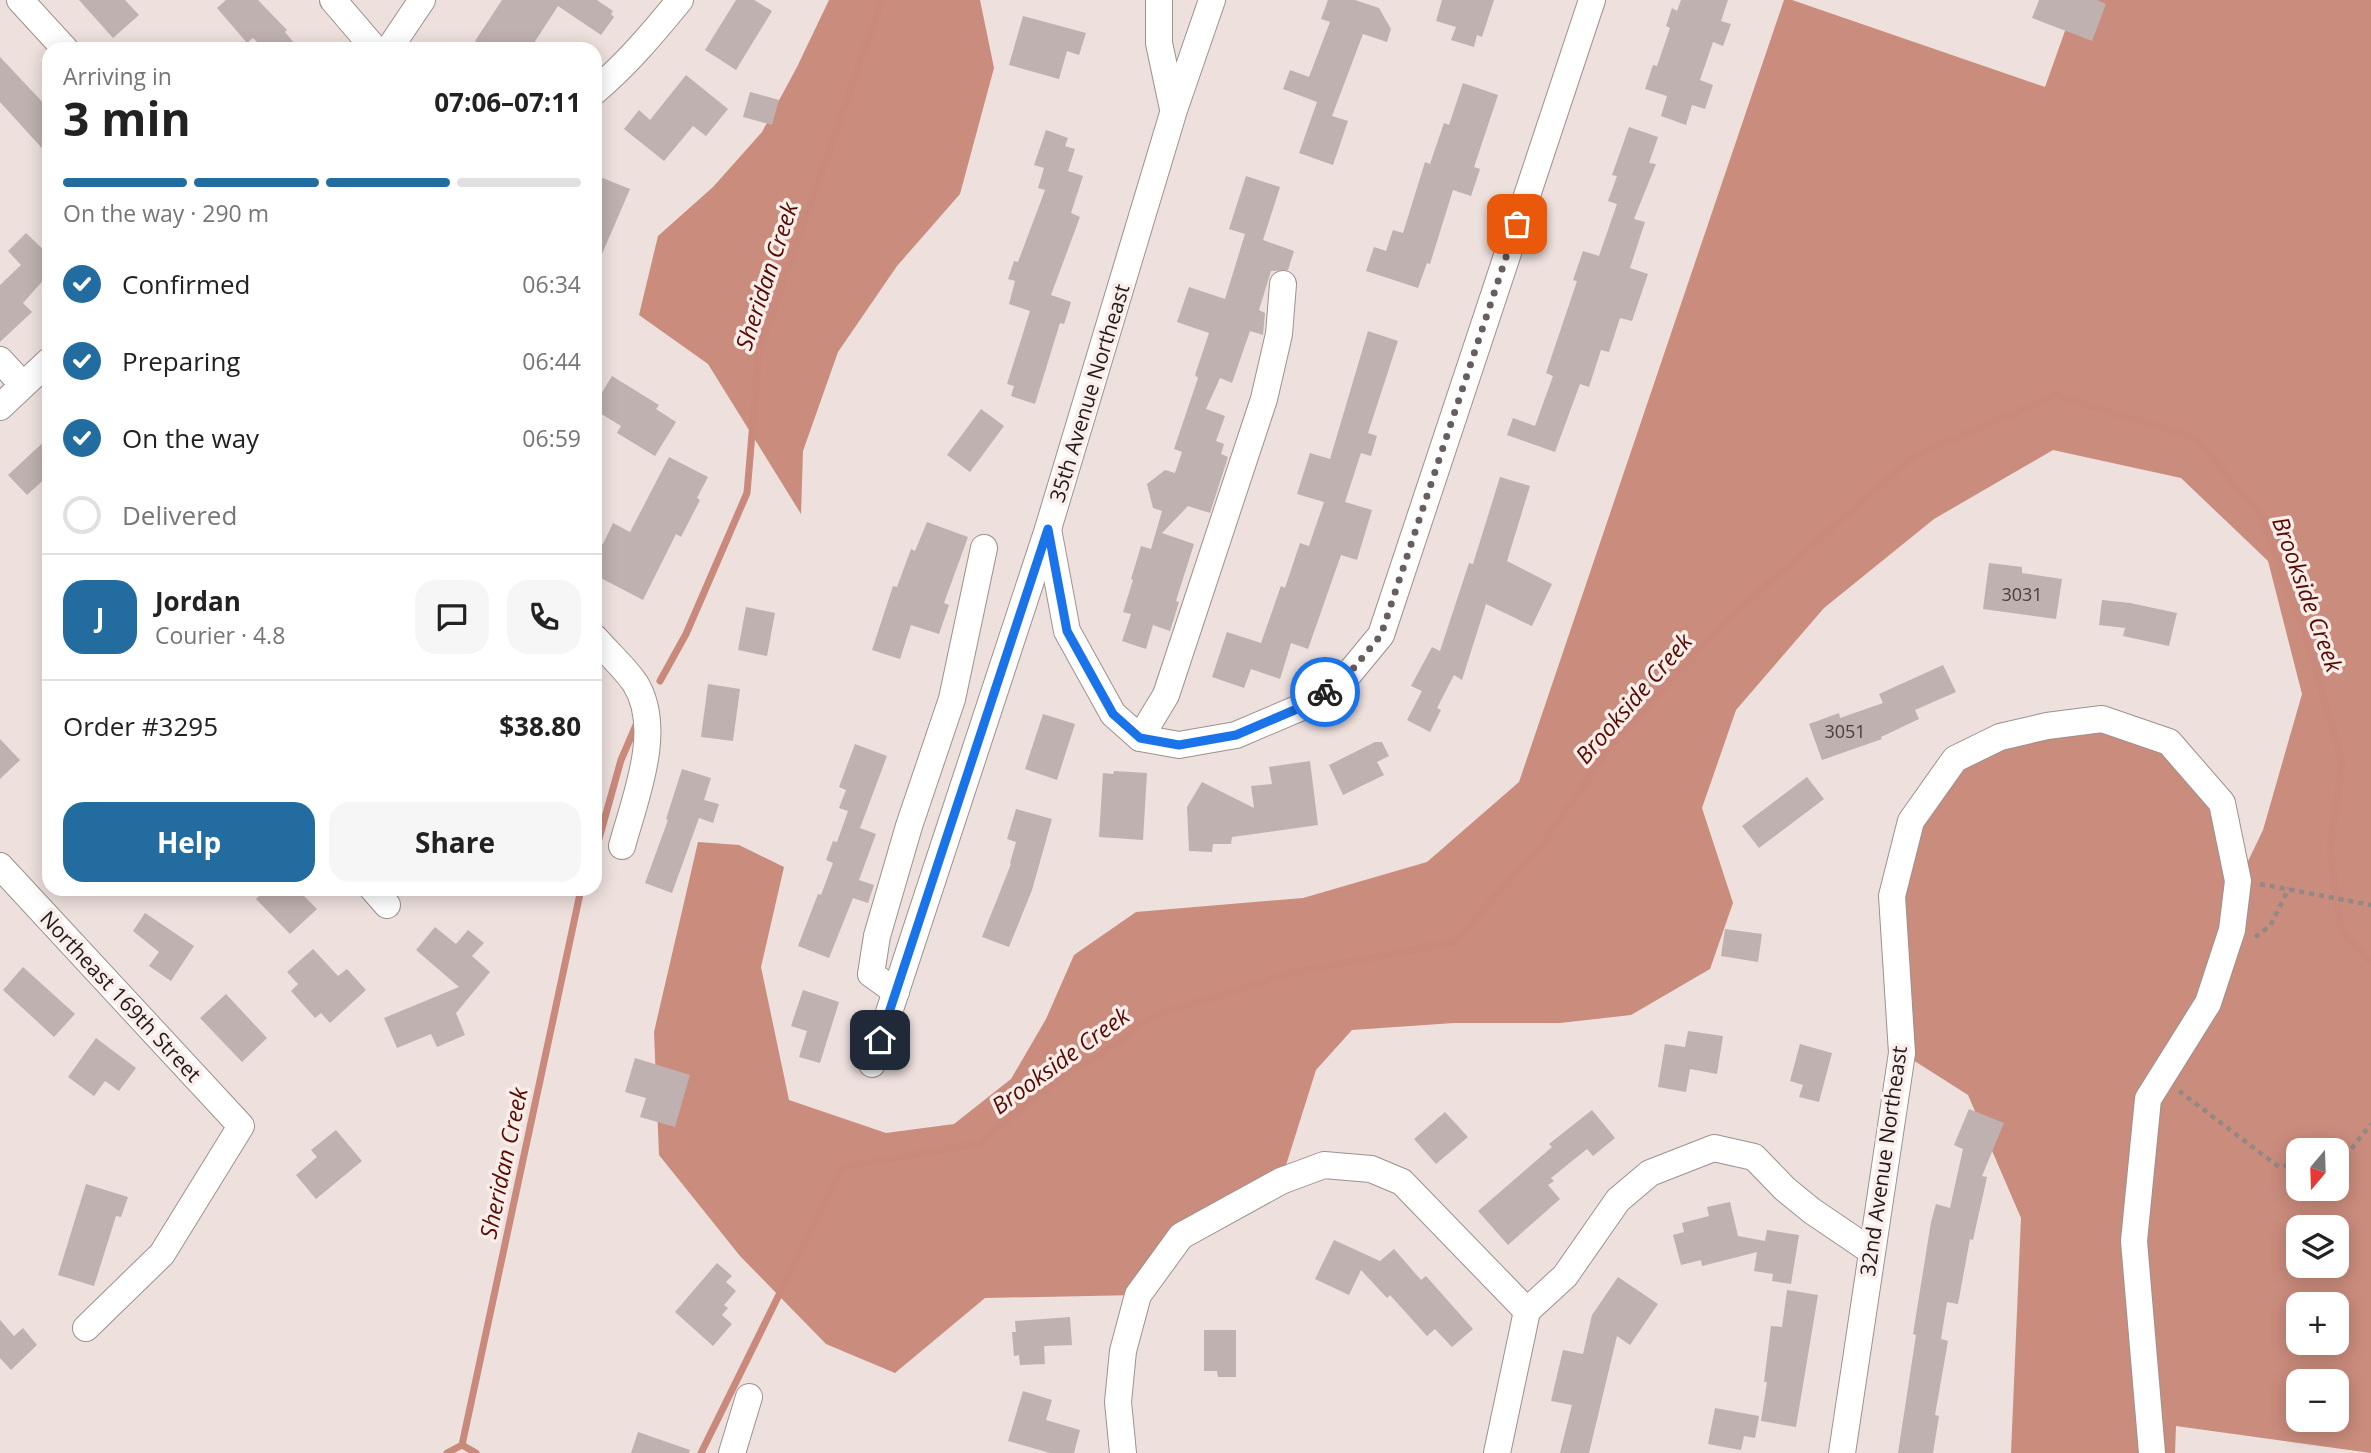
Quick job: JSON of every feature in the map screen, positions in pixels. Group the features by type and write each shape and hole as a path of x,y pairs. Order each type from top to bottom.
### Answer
{"street":[{"path":"20,0 59,42"},
{"path":"333,0 369,42"},
{"path":"394,42 422,0"},
{"path":"602,85 646,42 680,0"},
{"path":"1159,0 1159,43 1174,110"},
{"name":"35th Avenue Northeast","path":"872,1064 1048,529 1174,110 1212,0"},
{"path":"1048,529 1067,631 1113,714 1140,738 1179,745 1236,735 1304,706 1343,681 1381,635 1592,0"},
{"path":"1140,738 1166,695 1264,399 1279,334 1283,284"},
{"path":"0,360 23,385"},
{"path":"0,407 42,367"},
{"path":"896,992 871,974 877,936 909,826 952,699 984,548"},
{"path":"602,646 634,682 646,706 648,735 645,754 622,846"},
{"name":"32nd Avenue Northeast","path":"1842,1453 1902,1053 1892,896 1911,821 1955,759 2000,737 2047,726 2102,719 2169,743 2222,803 2238,881"},
{"name":"Northeast 169th Street","path":"0,866 241,1126 162,1254 86,1328"},
{"path":"2152,1453 2134,1241 2148,1099 2208,1003 2232,930 2238,881"},
{"path":"1497,1453 1527,1311 1565,1276 1618,1200 1650,1173 1714,1148 1754,1157 1785,1189 1871,1251"},
{"path":"1123,1453 1119,1389 1123,1351 1138,1295 1181,1236 1281,1181 1324,1165 1371,1168 1402,1182 1527,1311"},
{"path":"732,1453 749,1396"}],"path":[{"path":"2238,881 2289,888 2371,905"},
{"path":"2223,959 2270,926 2289,888"},
{"path":"2161,1078 2279,1167 2286,1166"},
{"path":"2349,1152 2371,1124"}],"shaded area":[{"path":"829,0 980,0 994,68 960,194 897,266 838,352 803,451 801,514 708,364 639,315 658,236 713,187 762,132"},
{"path":"1784,0 1792,0 2045,87 2076,0 2371,0 2371,1453 2176,1426 2175,1453 2011,1453 2021,1218 1968,1095 1902,1053 1892,896 1911,821 1955,759 2102,719 2169,742 2222,803 2239,880 2263,830 2302,694 2268,561 2181,478 2053,450 1934,519 1824,608 1736,710 1702,808 1733,903 1710,969 1631,1015 1560,1023 1454,1023 1352,1030 1316,1070 1281,1181 1181,1236 1138,1295 985,1298 895,1373 826,1344 740,1256 659,1155 654,1032 698,842 739,845 784,867 761,967 789,1100 886,1133 954,1124 1011,1079 1046,1019 1074,955 1136,912 1303,898 1427,862 1519,782"}],"building":[{"path":"79,0 125,0 139,15 113,38"},
{"path":"226,0 258,0 287,30 285,32 293,42 257,42 253,38 246,42 217,8"},
{"path":"502,0 597,0 613,11 611,14 614,17 601,35 558,6 535,42 475,41"},
{"path":"736,0 754,0 772,11 736,70 705,50"},
{"path":"1328,0 1355,0 1379,8 1391,29 1387,42 1363,34 1332,116 1348,121 1333,165 1299,153 1317,102 1283,89 1290,70 1309,77 1330,22 1321,19"},
{"path":"1442,0 1494,0 1482,37 1477,35 1474,47 1451,40 1456,27 1436,21"},
{"path":"1681,0 1728,0 1721,21 1731,24 1723,46 1713,42 1700,80 1713,85 1705,109 1692,105 1686,125 1661,116 1667,96 1645,89 1653,65 1657,66 1670,28 1666,26 1672,8 1677,11"},
{"path":"2039,0 2097,0 2106,4 2092,41 2032,18"},
{"path":"1023,16 1086,33 1079,55 1067,51 1059,79 1009,65"},
{"path":"0,57 42,102 42,148 0,102"},
{"path":"686,75 728,109 706,136 693,126 664,161 624,129 639,110 650,120"},
{"path":"1463,83 1498,95 1474,167 1480,169 1471,196 1453,190 1430,264 1427,263 1418,288 1366,271 1374,247 1386,251 1393,230 1403,233 1425,162 1430,164 1444,123 1449,125"},
{"path":"750,92 779,100 772,125 743,117"},
{"path":"1629,127 1658,137 1649,163 1656,164 1634,219 1645,222 1630,268 1648,274 1632,321 1620,318 1609,352 1601,350 1589,387 1580,384 1555,452 1507,435 1513,418 1535,426 1553,376 1546,373 1577,281 1573,280 1583,251 1599,256 1617,204 1608,201 1617,176 1612,175"},
{"path":"1046,130 1068,138 1065,146 1075,149 1068,171 1083,176 1071,213 1080,217 1051,295 1071,302 1064,324 1060,323 1035,404 1011,396 1014,386 1007,384 1030,311 1009,304 1015,281 1008,279 1014,261 1018,262 1045,190 1038,188 1044,168 1034,165"},
{"path":"1246,176 1280,187 1263,240 1294,251 1288,270 1271,271 1259,310 1265,313 1263,335 1250,331 1232,383 1220,378 1206,409 1225,416 1216,441 1224,444 1221,454 1228,457 1210,513 1188,506 1162,533 1194,544 1176,601 1179,602 1170,631 1153,625 1146,649 1122,641 1131,614 1123,612 1141,546 1151,549 1162,511 1153,508 1147,484 1165,470 1175,473 1182,452 1174,449 1198,378 1195,375 1209,333 1177,322 1189,287 1225,299 1245,234 1229,229"},
{"path":"602,178 630,189 602,254"},
{"path":"26,233 42,248 42,282 23,303 32,312 0,342 0,285 21,265 8,251"},
{"path":"1368,331 1398,341 1368,433 1377,436 1371,456 1361,453 1345,502 1372,510 1357,560 1341,555 1308,649 1291,643 1280,679 1251,669 1244,688 1212,677 1227,632 1261,643 1281,586 1285,588 1300,543 1309,546 1324,502 1297,494 1310,453 1330,459"},
{"path":"612,376 659,405 656,409 676,422 655,456 617,433 621,426 602,414 602,392"},
{"path":"981,409 1004,426 970,472 947,455"},
{"path":"42,443 42,481 27,495 8,475"},
{"path":"669,457 708,477 697,498 700,500 681,537 676,534 643,600 602,579 602,544 613,523 630,532"},
{"path":"1500,477 1530,486 1507,561 1552,584 1532,626 1486,604 1462,680 1454,675 1437,708 1441,710 1430,732 1407,720 1422,691 1411,686 1432,647 1440,651 1469,563 1473,564"},
{"path":"927,522 968,537 944,603 949,605 939,634 911,625 900,659 872,650 893,586 897,587 911,549 915,551"},
{"path":"1989,563 2022,567 2022,573 2062,579 2056,619 1983,609"},
{"path":"2102,600 2177,613 2169,646 2123,636 2125,628 2099,625"},
{"path":"746,607 775,613 767,656 738,650"},
{"path":"1943,665 1956,692 1915,710 1919,719 1881,737 1882,739 1822,760 1809,724 1839,713 1840,718 1883,703 1879,694"},
{"path":"708,684 740,689 733,741 701,737"},
{"path":"1043,714 1075,724 1057,780 1025,769"},
{"path":"0,739 20,760 0,779"},
{"path":"1375,742 1382,742 1389,756 1377,762 1384,775 1343,795 1329,765"},
{"path":"855,744 887,756 860,828 876,834 859,880 874,885 868,903 853,898 829,958 798,946 833,863 826,860 833,841 837,842 848,811 839,808 846,790 839,787"},
{"path":"1310,761 1318,825 1232,837 1231,844 1213,844 1212,852 1189,851 1187,807 1202,782 1254,808 1251,786 1272,784 1269,767"},
{"path":"682,769 711,778 704,800 719,804 713,823 699,818 672,893 645,883 668,820 666,819"},
{"path":"1114,771 1147,773 1143,840 1099,837 1103,773 1113,774"},
{"path":"1807,777 1824,799 1759,848 1742,826"},
{"path":"1016,809 1052,819 1032,890 1009,947 982,937 1011,864 1016,842 1007,839"},
{"path":"259,896 304,896 317,909 290,934 256,899"},
{"path":"145,913 194,946 171,981 149,966 159,952 133,931"},
{"path":"435,927 456,944 468,930 484,943 472,956 490,972 456,1013 465,1035 437,1047 431,1034 397,1048 384,1018 459,987 416,950"},
{"path":"1725,929 1762,934 1758,962 1721,956"},
{"path":"313,949 338,976 347,969 366,990 330,1023 321,1013 315,1018 291,991 298,984 287,972"},
{"path":"23,967 75,1014 54,1037 3,990"},
{"path":"803,990 839,1002 820,1063 799,1057 807,1031 791,1026"},
{"path":"226,994 267,1038 242,1062 200,1018"},
{"path":"1688,1031 1723,1036 1717,1074 1690,1069 1686,1092 1658,1087 1665,1044 1685,1047"},
{"path":"96,1038 136,1068 119,1091 105,1081 94,1096 68,1077"},
{"path":"1800,1044 1832,1053 1819,1102 1799,1097 1803,1085 1790,1081"},
{"path":"635,1058 690,1075 675,1127 640,1117 646,1098 625,1092"},
{"path":"1969,1109 2004,1123 1982,1176 1987,1177 1973,1240 1970,1239 1958,1304 1947,1302 1941,1339 1948,1341 1935,1415 1939,1416 1933,1453 1898,1453 1931,1222 1936,1204 1950,1208 1963,1149 1954,1145"},
{"path":"1592,1110 1615,1138 1593,1156 1587,1149 1551,1178 1554,1181 1548,1185 1560,1199 1508,1245 1478,1211 1552,1147 1549,1144"},
{"path":"1445,1112 1468,1137 1436,1164 1414,1139"},
{"path":"336,1130 362,1161 316,1199 296,1175 317,1157 311,1150"},
{"path":"86,1184 128,1197 121,1217 116,1216 94,1286 58,1275"},
{"path":"1730,1202 1738,1236 1765,1241 1767,1230 1799,1235 1791,1284 1772,1281 1773,1274 1754,1271 1757,1252 1702,1266 1701,1260 1681,1265 1673,1235 1684,1232 1682,1223 1709,1216 1707,1207"},
{"path":"1334,1240 1380,1261 1394,1249 1421,1280 1426,1276 1473,1329 1452,1347 1435,1329 1427,1336 1390,1295 1387,1298 1361,1270 1349,1295 1315,1279"},
{"path":"717,1263 732,1276 726,1282 736,1291 724,1305 728,1308 722,1315 732,1324 713,1346 675,1312"},
{"path":"1618,1277 1658,1304 1630,1345 1617,1336 1589,1453 1560,1453 1572,1405 1551,1401 1563,1350 1583,1354 1592,1315"},
{"path":"1787,1290 1818,1295 1796,1427 1761,1421 1771,1326 1782,1327"},
{"path":"1070,1317 1072,1345 1044,1346 1045,1364 1020,1365 1019,1355 1014,1356 1012,1332 1016,1332 1015,1321"},
{"path":"0,1320 14,1336 23,1328 37,1345 11,1370 0,1358"},
{"path":"1204,1330 1236,1330 1236,1377 1218,1377 1217,1371 1204,1371"},
{"path":"1023,1391 1052,1400 1046,1420 1080,1430 1074,1453 1050,1453 1008,1441"},
{"path":"1715,1408 1759,1416 1755,1438 1744,1436 1741,1450 1708,1444"},
{"path":"638,1432 690,1450 689,1453 631,1453"}],"waterway":[{"name":"Sheridan Creek","path":"660,681 686,634 747,493 759,351 882,0"},
{"name":"Brookside Creek","path":"701,1453 842,1167 978,1144 1065,1074 1097,1058 1153,1016 1291,973 1454,942 1544,842 1612,744 1732,615 1914,456 2056,395 2195,438 2261,516 2308,642 2342,763 2330,849 2341,931 2371,962"},
{"name":"Sheridan Creek","path":"602,828 621,760 637,723"},
{"name":"Sheridan Creek","path":"462,1445 580,896"},
{"name":"Brookside Creek","path":"447,1453 462,1445 476,1453"}],"way so far":[{"path":"1325,692 1343,681 1381,635 1517,224"}],"route":[{"path":"880,1040 1048,529 1067,631 1113,714 1140,738 1179,745 1236,735 1304,706 1325,692"}]}
